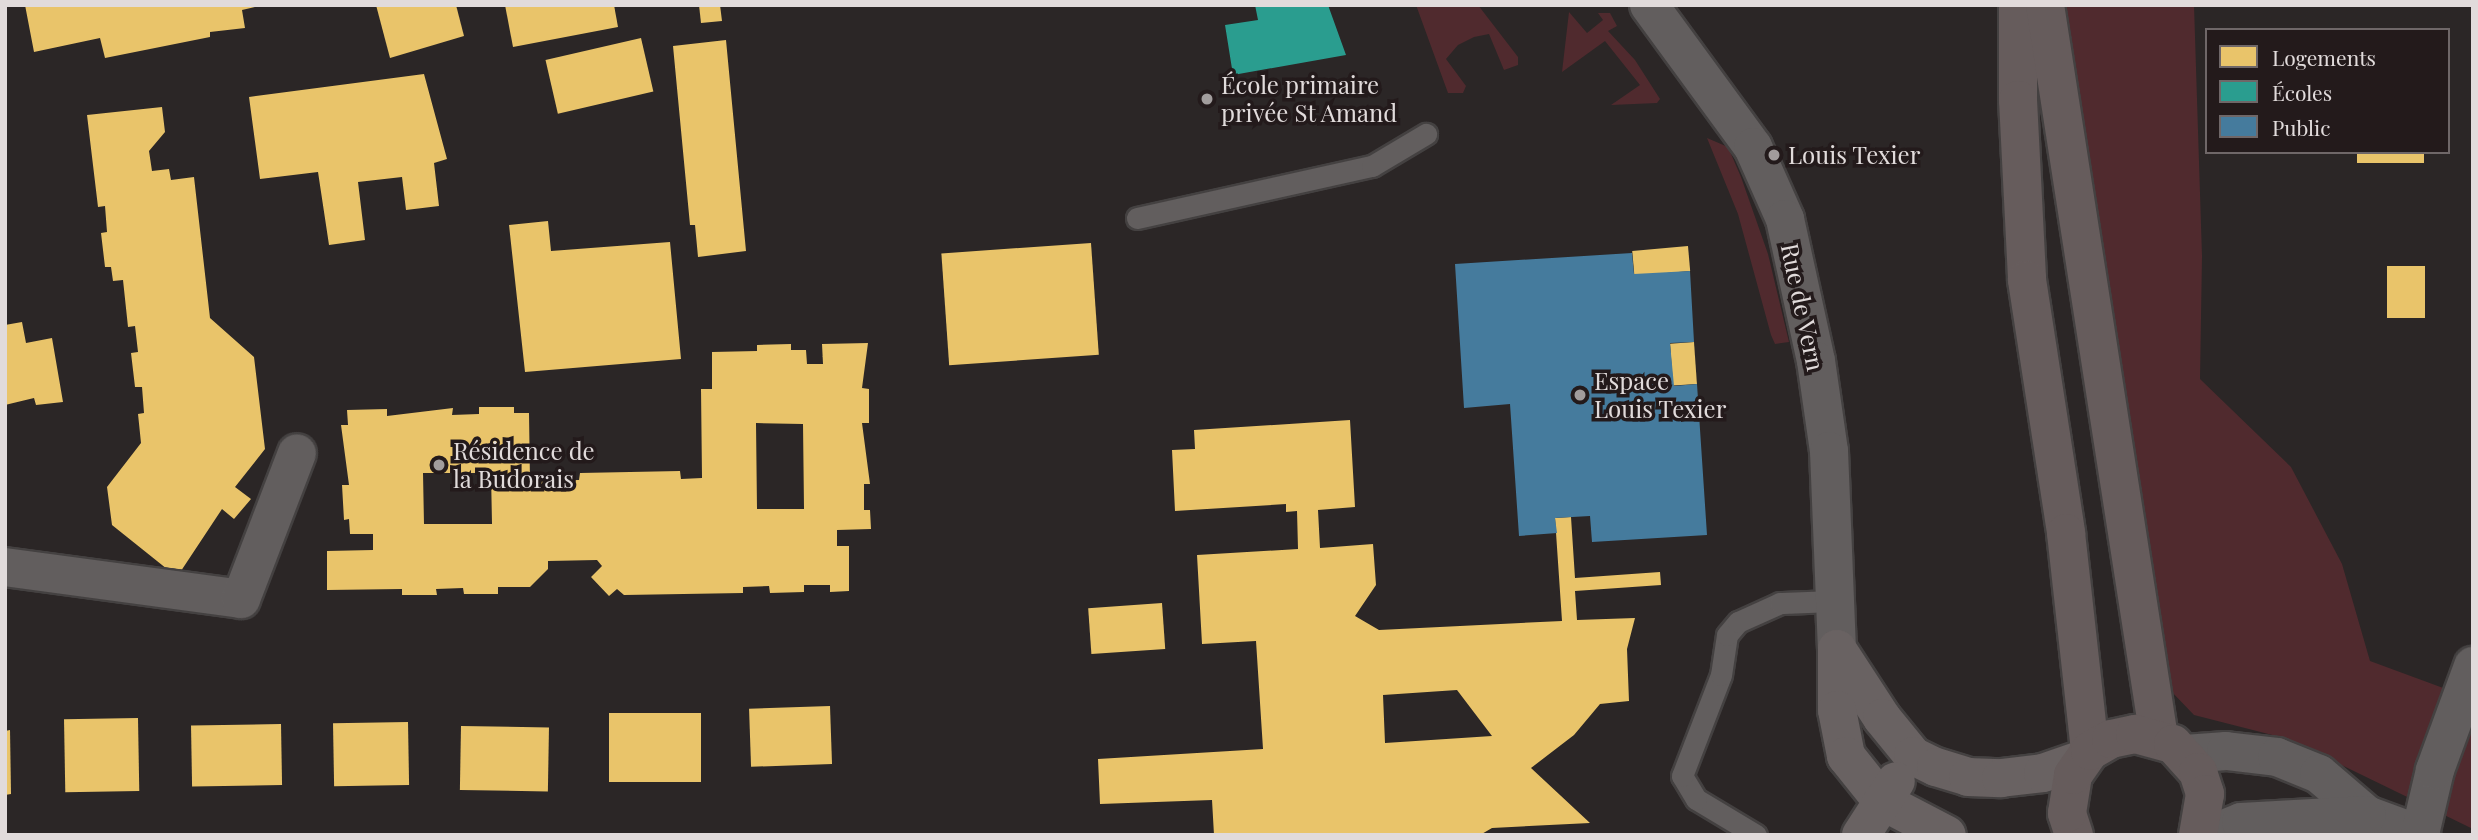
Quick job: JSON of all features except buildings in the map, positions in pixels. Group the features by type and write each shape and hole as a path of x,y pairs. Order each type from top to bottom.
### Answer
{"main road":[{"path":"2018,5 2018,100 2027,280 2066,533 2087,755 2067,793 2074,835"},
{"path":"2045,5 2172,746"},
{"path":"2087,755 2123,736 2172,746 2198,772 2205,794 2197,835"}],"street":[{"name":"Rue de Vern","path":"1649,5 1753,147 1785,219 1816,361 1829,450 1837,710 1846,756 1882,801 1947,835"},
{"path":"5,567 241,598 297,453"},
{"path":"1837,649 1882,718 1913,756 1968,777 2001,778 2043,773 2087,755"},
{"path":"2172,746 2277,757 2319,774 2367,814 2420,834 2435,770 2473,666"},
{"path":"1861,835 1913,756"},
{"path":"2208,835 2241,822 2367,814"}],"lane":[{"path":"1137,219 1372,166 1426,134"},
{"path":"1756,835 1696,799 1682,776 1721,675 1727,635 1738,622 1780,603 1835,601"}],"shaded area":[{"path":"1416,5 1478,5 1518,57 1518,65 1504,70 1489,34 1474,37 1458,45 1446,59 1466,86 1463,93 1448,93"},
{"path":"2059,5 2194,5 2202,256 2200,379 2291,467 2342,564 2370,661 2473,699 2473,829 2288,739 2194,715 2169,689"},
{"path":"1569,12 1587,33 1603,20 1598,13 1610,13 1617,26 1608,31 1635,60 1660,99 1657,103 1611,105 1640,85 1605,41 1562,72"},
{"path":"1707,138 1728,147 1741,177 1768,254 1789,342 1775,344 1771,335 1738,214"}],"place":[{"name":"École primaire privée St Amand","path":"1207,99"},
{"name":"Louis Texier","path":"1774,155"},
{"name":"Espace Louis Texier","path":"1580,395"},
{"name":"Résidence de la Budorais","path":"439,465"}]}
